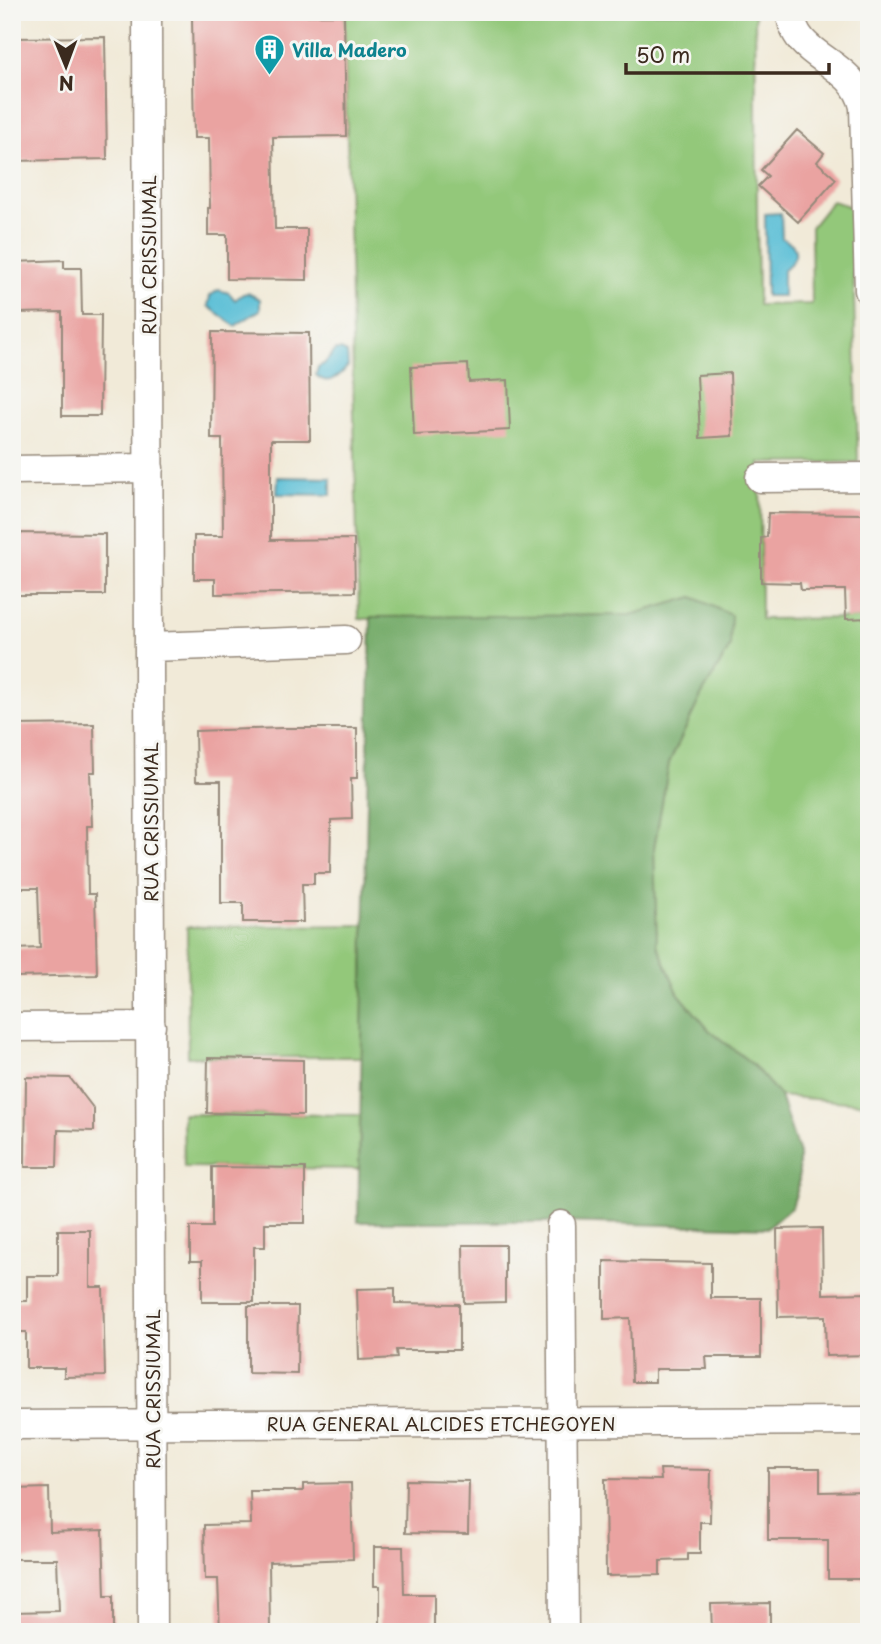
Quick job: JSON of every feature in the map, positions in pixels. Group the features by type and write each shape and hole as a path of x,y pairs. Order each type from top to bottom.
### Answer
{"street":[{"name":"RUA CRISSIUMAL","path":"147,12 152,1632"},
{"path":"791,12 795,33 815,53 843,70 862,97 869,290"},
{"path":"12,470 149,468"},
{"path":"760,478 869,477"},
{"path":"150,647 346,640"},
{"path":"12,1027 151,1026"},
{"path":"561,1225 564,1632"},
{"name":"RUA GENERAL ALCIDES ETCHEGOYEN","path":"12,1424 869,1421"}],"green space":[{"path":"755,12 758,305 812,304 811,227 832,201 852,207 858,462 760,463 761,619 869,618 869,1104 780,1096 752,1064 709,1030 678,993 657,944 654,848 669,763 701,696 730,647 693,597 631,615 359,619 344,15"},
{"path":"693,597 731,615 730,647 701,696 669,763 654,848 657,944 678,993 709,1030 752,1064 780,1096 799,1154 799,1184 792,1207 767,1228 561,1222 358,1222 371,617 631,615"},
{"path":"364,925 362,1057 188,1057 187,927"},
{"path":"183,1114 360,1115 359,1169 184,1167"}],"water":[{"path":"781,213 782,238 792,244 795,256 783,270 783,296 766,296 765,214"},
{"path":"218,290 229,293 235,300 248,293 260,299 260,310 235,326 208,306 210,296"},
{"path":"336,350 347,353 348,366 333,379 320,379 316,375 318,367"},
{"path":"278,477 331,478 331,495 277,494"}],"building":[{"name":"Villa Madero","path":"344,15 346,136 273,137 275,229 307,229 307,280 227,279 227,235 208,235 209,138 194,138 192,17"},
{"path":"105,37 107,159 12,161 12,38"},
{"path":"797,130 824,153 817,162 836,179 798,222 758,186 768,176 761,170"},
{"path":"64,260 64,268 81,268 82,315 101,315 100,416 62,416 62,312 15,313 14,262"},
{"path":"212,332 309,333 310,440 271,440 271,540 354,539 355,592 215,594 215,579 194,579 194,536 223,536 222,439 211,439"},
{"path":"468,364 469,382 508,380 510,430 414,435 411,367"},
{"path":"730,373 732,436 700,438 697,375"},
{"path":"768,513 869,514 869,618 846,619 845,590 801,590 800,583 761,582 761,538 767,537"},
{"path":"12,533 105,534 105,595 12,595"},
{"path":"94,724 95,772 90,772 92,826 87,826 88,894 95,894 97,975 14,977 14,949 40,948 38,888 14,888 12,725"},
{"path":"357,728 357,778 351,778 352,819 331,820 330,873 314,873 314,884 302,884 303,922 243,922 243,903 221,903 221,781 196,781 195,731"},
{"path":"208,1058 303,1060 303,1115 207,1113"},
{"path":"26,1077 70,1078 94,1109 94,1131 58,1130 57,1167 25,1167"},
{"path":"212,1167 305,1168 305,1223 265,1223 265,1247 254,1247 254,1302 202,1302 202,1261 190,1261 190,1227 212,1227"},
{"path":"822,1228 823,1294 869,1293 869,1355 826,1356 825,1316 778,1317 777,1229"},
{"path":"58,1230 90,1230 90,1287 103,1287 105,1376 64,1377 64,1368 26,1368 26,1332 12,1332 12,1301 27,1301 27,1276 58,1276"},
{"path":"463,1245 505,1245 505,1302 464,1303"},
{"path":"604,1261 711,1263 711,1298 761,1298 761,1357 706,1357 707,1369 655,1369 655,1382 632,1382 630,1318 604,1319"},
{"path":"395,1288 395,1303 459,1304 459,1350 396,1350 397,1358 359,1360 357,1289"},
{"path":"248,1306 298,1306 297,1374 248,1373"},
{"path":"768,1468 820,1468 820,1492 869,1491 869,1579 828,1579 828,1540 768,1540"},
{"path":"660,1469 711,1470 710,1522 700,1522 700,1554 688,1554 688,1560 660,1561 660,1575 606,1576 605,1479 661,1480"},
{"path":"406,1480 469,1481 468,1534 405,1533"},
{"path":"351,1483 353,1559 269,1562 270,1632 220,1632 218,1579 205,1579 204,1525 251,1524 250,1491 303,1491 303,1484"},
{"path":"49,1488 50,1532 103,1530 105,1596 113,1596 113,1632 12,1632 12,1612 59,1611 57,1559 12,1559 12,1489"},
{"path":"374,1547 403,1547 404,1594 434,1594 434,1629 380,1630 380,1586 374,1586"},
{"path":"770,1603 770,1632 712,1632 711,1604"}],"place":[{"name":"Villa Madero","path":"269,76"}]}
